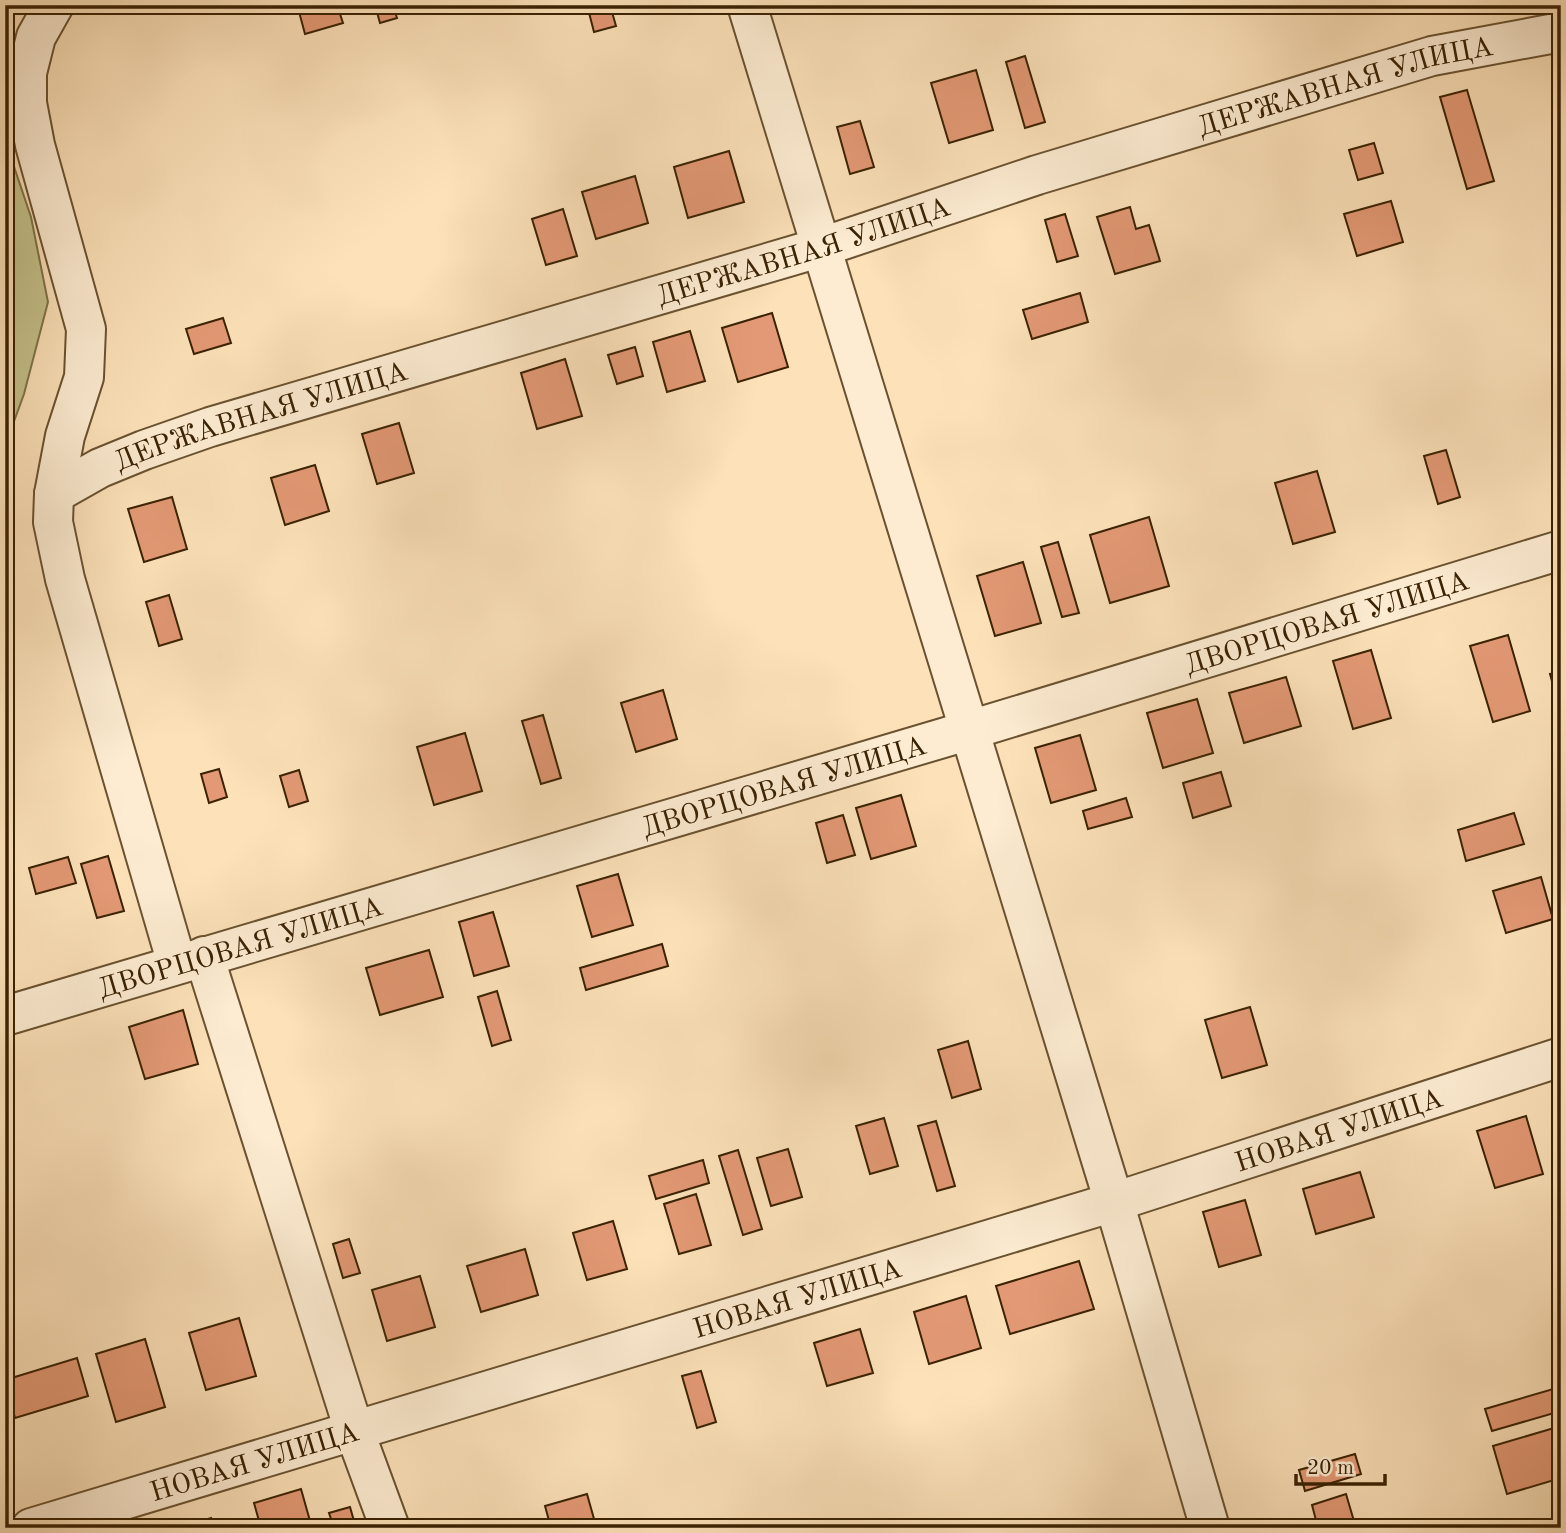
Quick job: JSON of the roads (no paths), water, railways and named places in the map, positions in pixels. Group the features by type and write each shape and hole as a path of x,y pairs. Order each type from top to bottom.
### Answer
{"street":[{"path":"54,5 36,37 27,73 27,103 35,145 86,329 84,377 65,436 54,494 53,522 65,579 190,960 390,1528"},
{"path":"747,5 1114,1202 1210,1528"},
{"name":"ДЕРЖАВНАЯ УЛИЦА","path":"54,494 100,468 210,427 822,247 1037,175 1432,56 1561,32"},
{"name":"ДВОРЦОВАЯ УЛИЦА","path":"5,1016 970,730 1561,550"},
{"name":"НОВАЯ УЛИЦА","path":"31,1528 1114,1202 1561,1057"}]}
